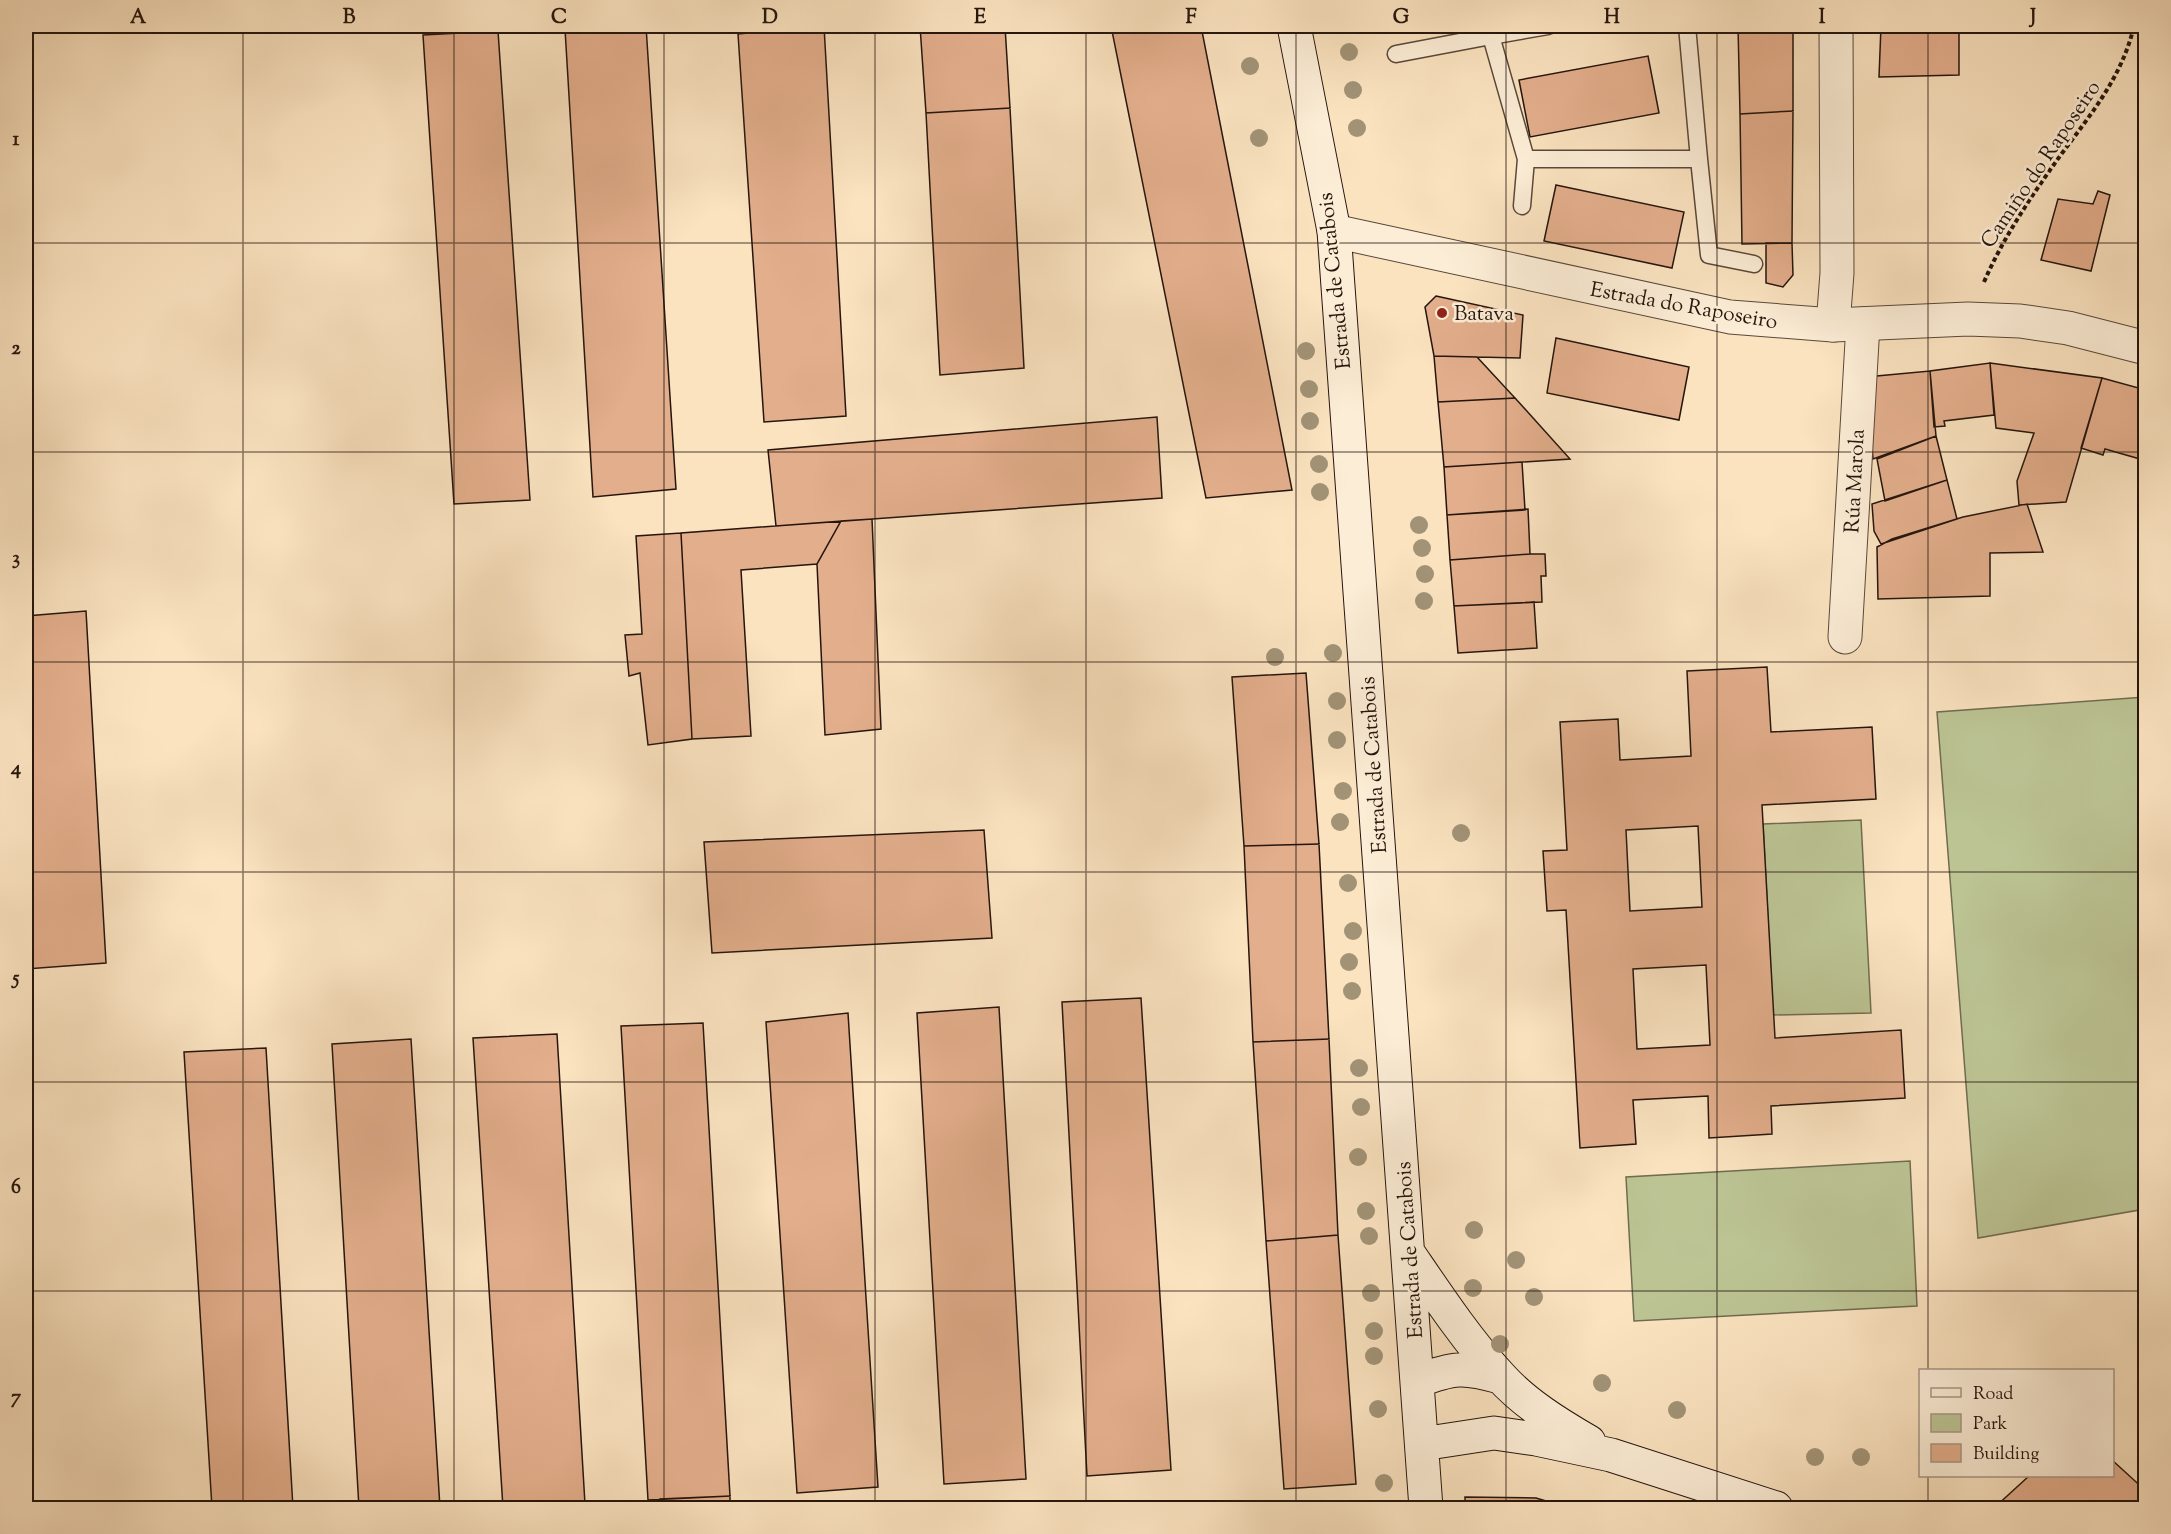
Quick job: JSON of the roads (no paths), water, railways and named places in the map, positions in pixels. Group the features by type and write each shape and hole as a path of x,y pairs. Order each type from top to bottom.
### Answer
{"main road":[{"name":"Estrada de Catabois","path":"1294,26 1334,231 1426,1509"},
{"name":"Rúa Marola","path":"1836,26 1837,273 1848,325 1845,637"},
{"name":"Estrada do Raposeiro","path":"1334,231 1730,318 1848,325 1968,319 2020,321 2049,325 2145,348"},
{"path":"1409,1253 1444,1305 1500,1377 1563,1427 1611,1455"},
{"path":"1418,1381 1447,1370 1473,1370 1500,1377"},
{"path":"1422,1444 1494,1433 1536,1439 1611,1455 1776,1509"}],"lane":[{"path":"1396,54 1548,26"},
{"path":"1687,26 1709,255 1754,264"},
{"path":"1491,36 1526,159 1522,206"},
{"path":"1526,159 1699,159"}],"place":[{"name":"Batava","path":"1442,313"}]}
